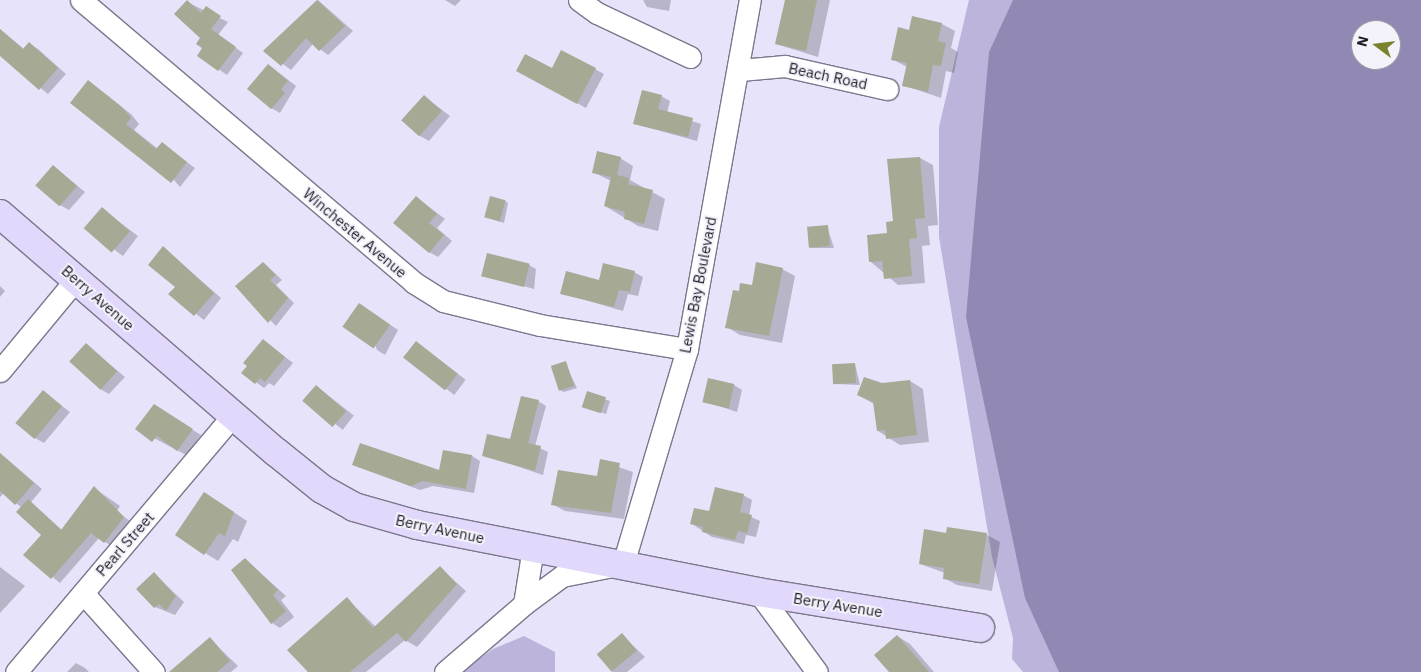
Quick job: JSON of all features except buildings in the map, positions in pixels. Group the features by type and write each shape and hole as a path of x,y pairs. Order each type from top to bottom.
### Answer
{"street":[{"name":"Winchester Avenue","path":"81,0 413,282 443,301 522,321 687,350"},
{"path":"579,0 597,13 690,57"},
{"name":"Lewis Bay Boulevard","path":"623,564 687,350 740,70 750,0"},
{"name":"Beach Road","path":"740,70 785,66 887,88"},
{"name":"Berry Avenue","path":"0,214 322,489 354,507 417,525 758,592 980,628"},
{"path":"0,371 76,279"},
{"name":"Pearl Street","path":"16,672 234,415"},
{"path":"524,604 534,548"},
{"path":"445,672 524,604 562,576 623,564"},
{"path":"758,592 817,672"},
{"path":"83,593 154,672"}],"shaded area":[{"path":"969,0 1067,0 1096,672 1023,672 1012,659 1013,638 992,557 939,237 939,127"},
{"path":"1013,0 1421,0 1421,672 1059,672 1025,598 966,317 989,52"},
{"path":"524,636 555,652 555,672 461,672 493,649"}]}
